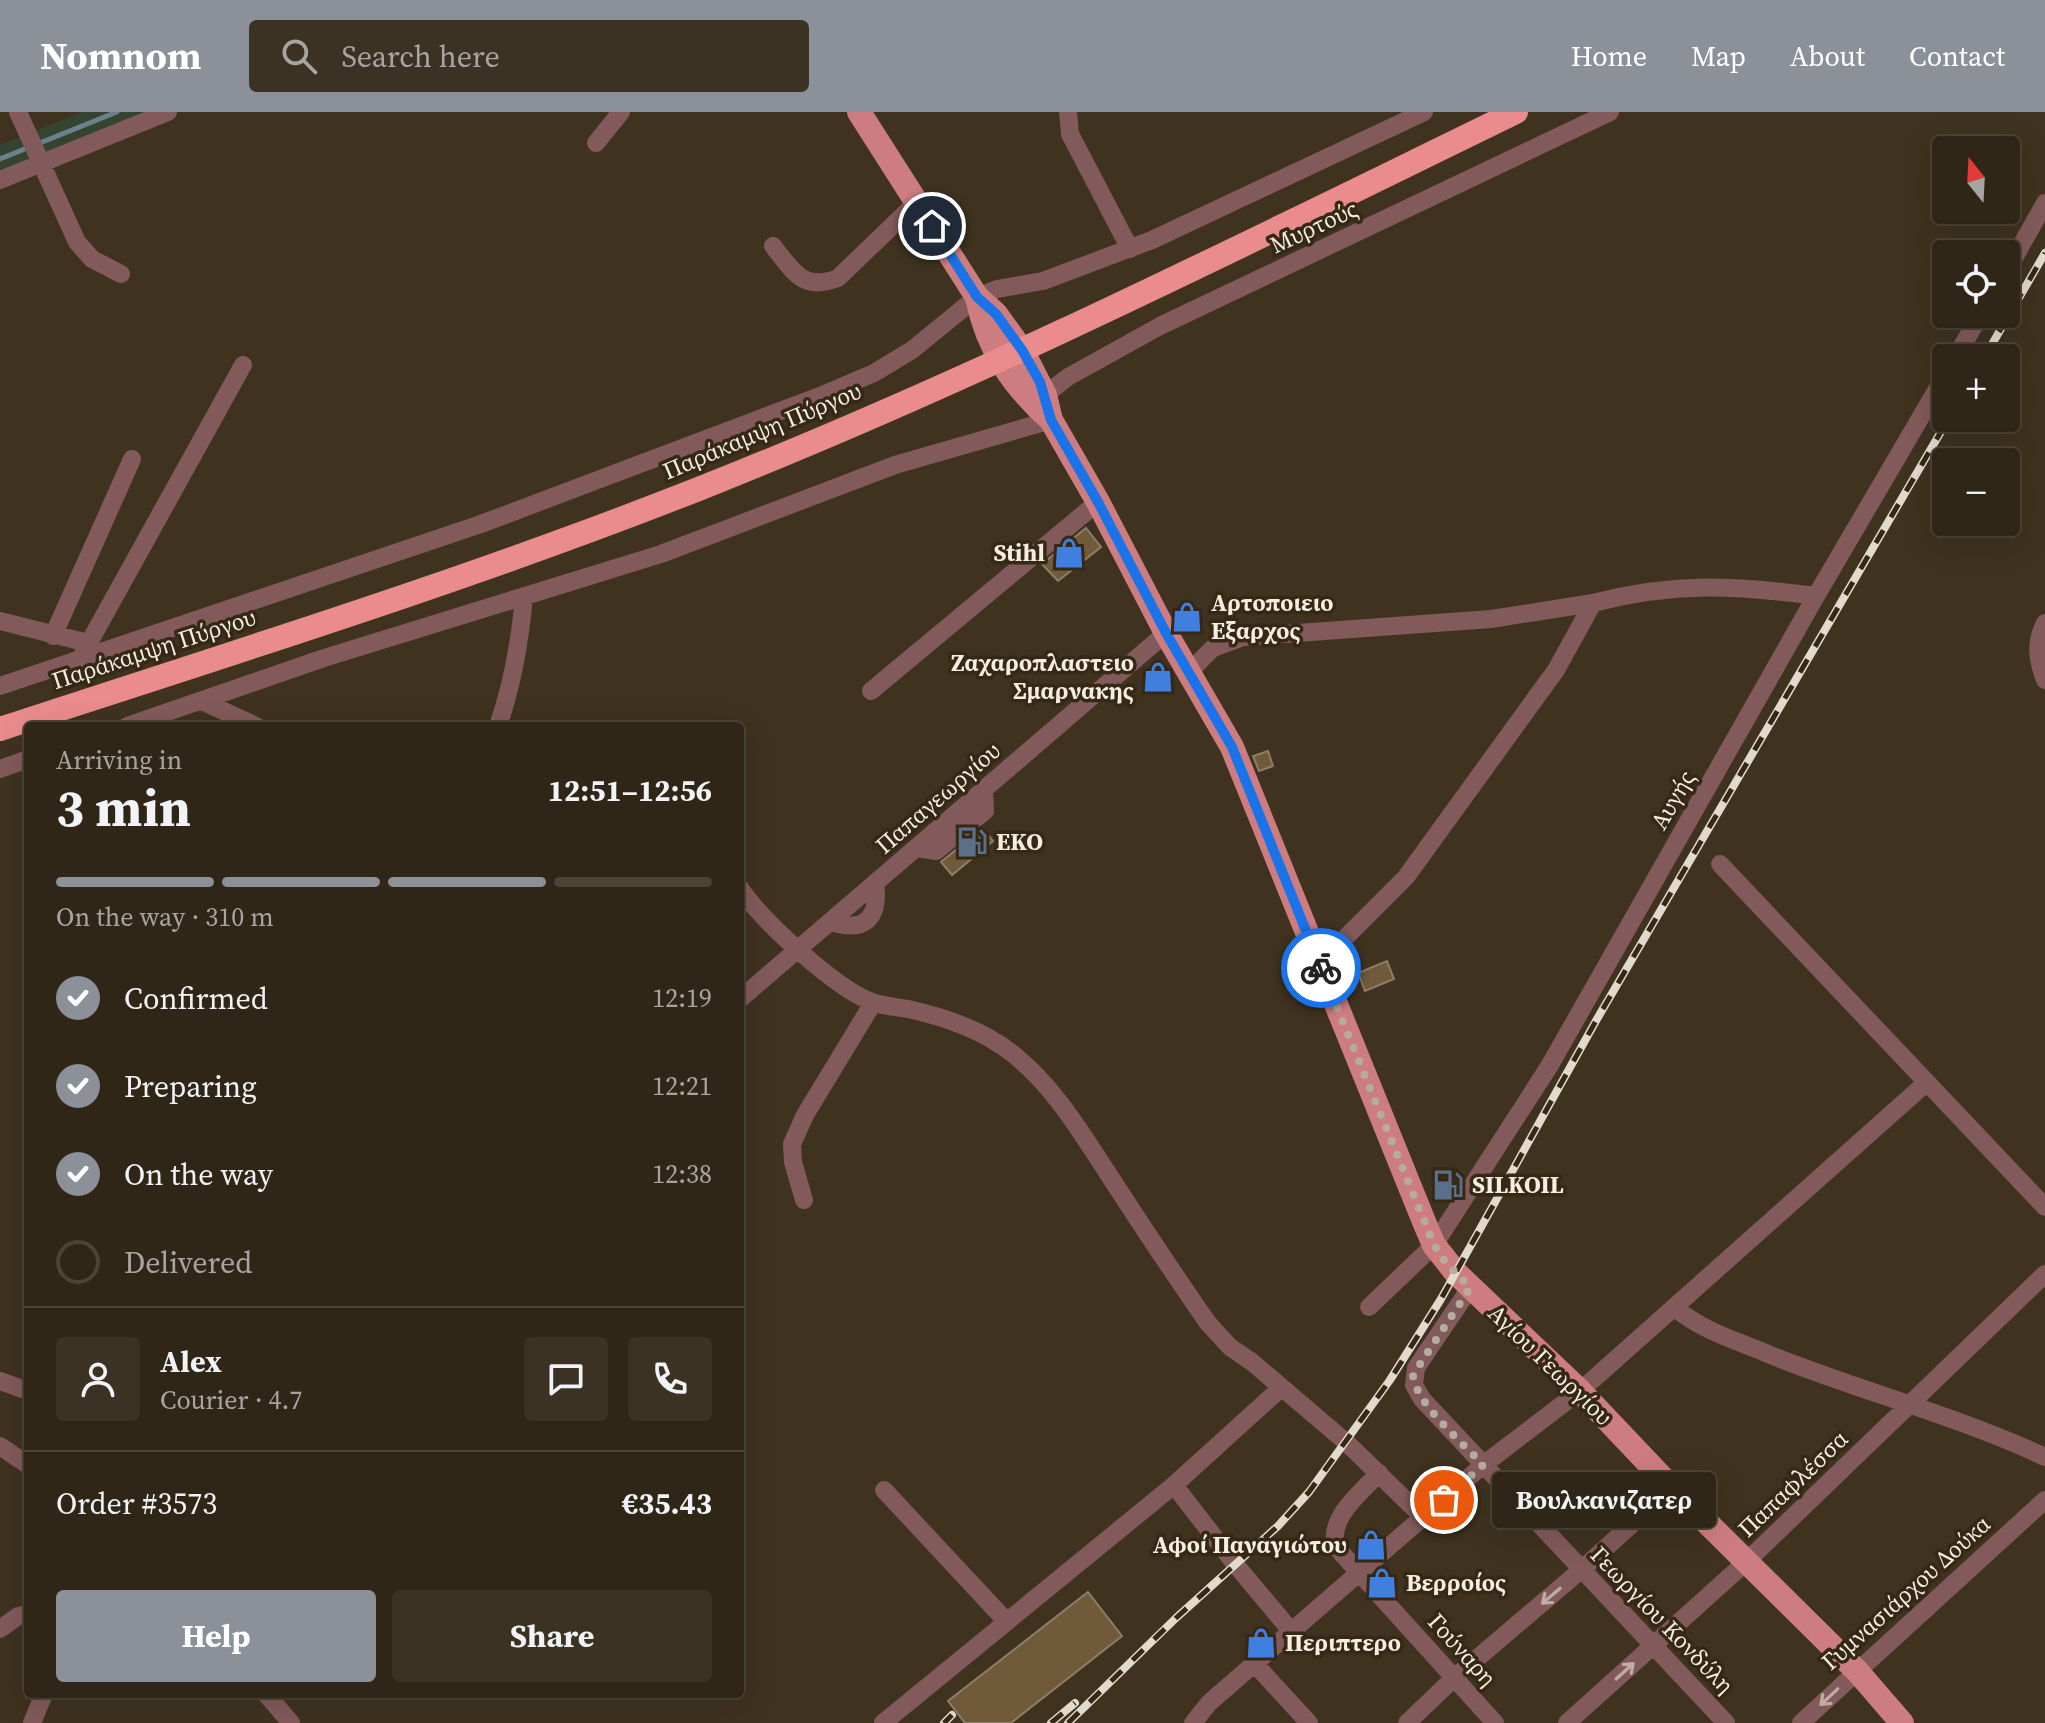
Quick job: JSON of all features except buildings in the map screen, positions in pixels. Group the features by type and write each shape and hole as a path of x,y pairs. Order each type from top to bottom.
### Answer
{"highway":[{"name":"Παράκαμψη Πύργου","path":"0,729 373,607 607,525 813,441 1011,355 1516,112"}],"main road":[{"name":"Αγίου Γεωργίου","path":"866,115 977,297 985,329 1045,395 1051,420 1098,502 1166,633 1232,747 1434,1245 1470,1288 1580,1391 1672,1488 1857,1671 1902,1723"},
{"name":"Αγίου Γεωργίου","path":"1011,355 1021,392 1051,420"}],"street":[{"path":"18,112 77,242 92,259 121,274"},
{"path":"0,180 33,149 168,112"},
{"path":"596,143 621,112"},
{"path":"1068,112 1070,134 1130,249"},
{"path":"0,686 84,651 481,524 820,396 874,373 912,350 977,297 997,289 1043,281 1130,249 1424,112"},
{"name":"Μυρτούς","path":"1045,395 1068,377 1160,326 1610,112"},
{"path":"773,246 793,271 807,282 821,284 838,278 917,202"},
{"path":"2020,247 2045,203"},
{"path":"84,651 243,365"},
{"name":"Αυγής","path":"1369,1307 1434,1245 1550,1065 1932,398"},
{"path":"139,722 324,658 661,554 895,465 1051,420"},
{"path":"53,636 132,459"},
{"path":"871,691 1098,502"},
{"path":"1189,672 1213,648 1243,637 1491,619 1675,587 1748,587 1816,596"},
{"path":"499,722 512,686 520,645 524,596"},
{"path":"1319,964 1406,877 1556,670 1593,603"},
{"path":"0,621 53,636 84,651"},
{"path":"2045,623 2039,637 2037,659 2045,680"},
{"name":"Παπαγεωργίου","path":"744,996 1166,633"},
{"path":"202,701 247,722"},
{"path":"0,769 24,760"},
{"path":"1720,864 2045,1207"},
{"path":"744,893 769,922 824,973 873,1003 911,1010 983,1033 1012,1053 1042,1080 1070,1115 1208,1323 1230,1347 1347,1443 1424,1518"},
{"path":"804,1200 793,1162 792,1144 805,1115 873,1003"},
{"path":"1177,1723 1209,1703 1483,1465 1580,1391 1926,1083"},
{"name":"Παπαφλέσσα","path":"1567,1723 1746,1562 2045,1274"},
{"name":"Γεωργίου Κονδύλη","path":"1470,1288 1416,1368 1414,1385 1422,1399 1726,1723"},
{"path":"1675,1308 1694,1324 1798,1366 2005,1438 2045,1457"},
{"path":"0,1381 24,1390"},
{"path":"883,1723 1174,1485 1281,1388"},
{"path":"0,1446 24,1462"},
{"name":"Γούναρη","path":"1379,1473 1337,1520 1333,1535 1336,1547 1495,1723"},
{"path":"1174,1485 1292,1632"},
{"path":"1407,1723 1454,1678 1672,1488"},
{"path":"884,1490 1007,1622"},
{"name":"Γυμνασιάρχου Δούκα","path":"1801,1723 2045,1500"},
{"path":"0,1629 24,1615"},
{"path":"1254,1663 1309,1723"},
{"path":"32,1723 42,1698"},
{"path":"273,1698 291,1723"},
{"path":"1193,1723 1209,1703"}],"green space":[{"path":"82,112 145,112 0,170 0,145"}],"waterway":[{"path":"0,159 117,112"}],"railway":[{"path":"1992,344 2045,253"},
{"path":"1068,1723 1176,1618 1278,1526 1309,1492 1390,1380 1441,1299 1597,1019 1941,432"},
{"path":"1051,1723 1075,1703"},
{"path":"944,1723 952,1715"}],"way so far":[{"path":"1321,968 1434,1245 1470,1288 1413,1375 1414,1385 1422,1399 1483,1465 1444,1500"}],"place":[{"name":"Stihl","path":"1069,553"},
{"name":"Αρτοποιειο Εξαρχος","path":"1187,617"},
{"name":"Ζαχαροπλαστειο Σμαρνακης","path":"1158,677"},
{"name":"EKO","path":"972,842"},
{"name":"SILKOIL","path":"1448,1185"},
{"name":"Βουλκανιζατερ","path":"1444,1500"},
{"name":"Αφοί Παναγιώτου","path":"1371,1545"},
{"name":"Βερροίος","path":"1382,1583"},
{"name":"Περιπτερο","path":"1261,1643"}],"route":[{"path":"932,226 977,297 996,314 1022,350 1040,382 1051,420 1098,502 1166,633 1232,747 1321,968"}]}
